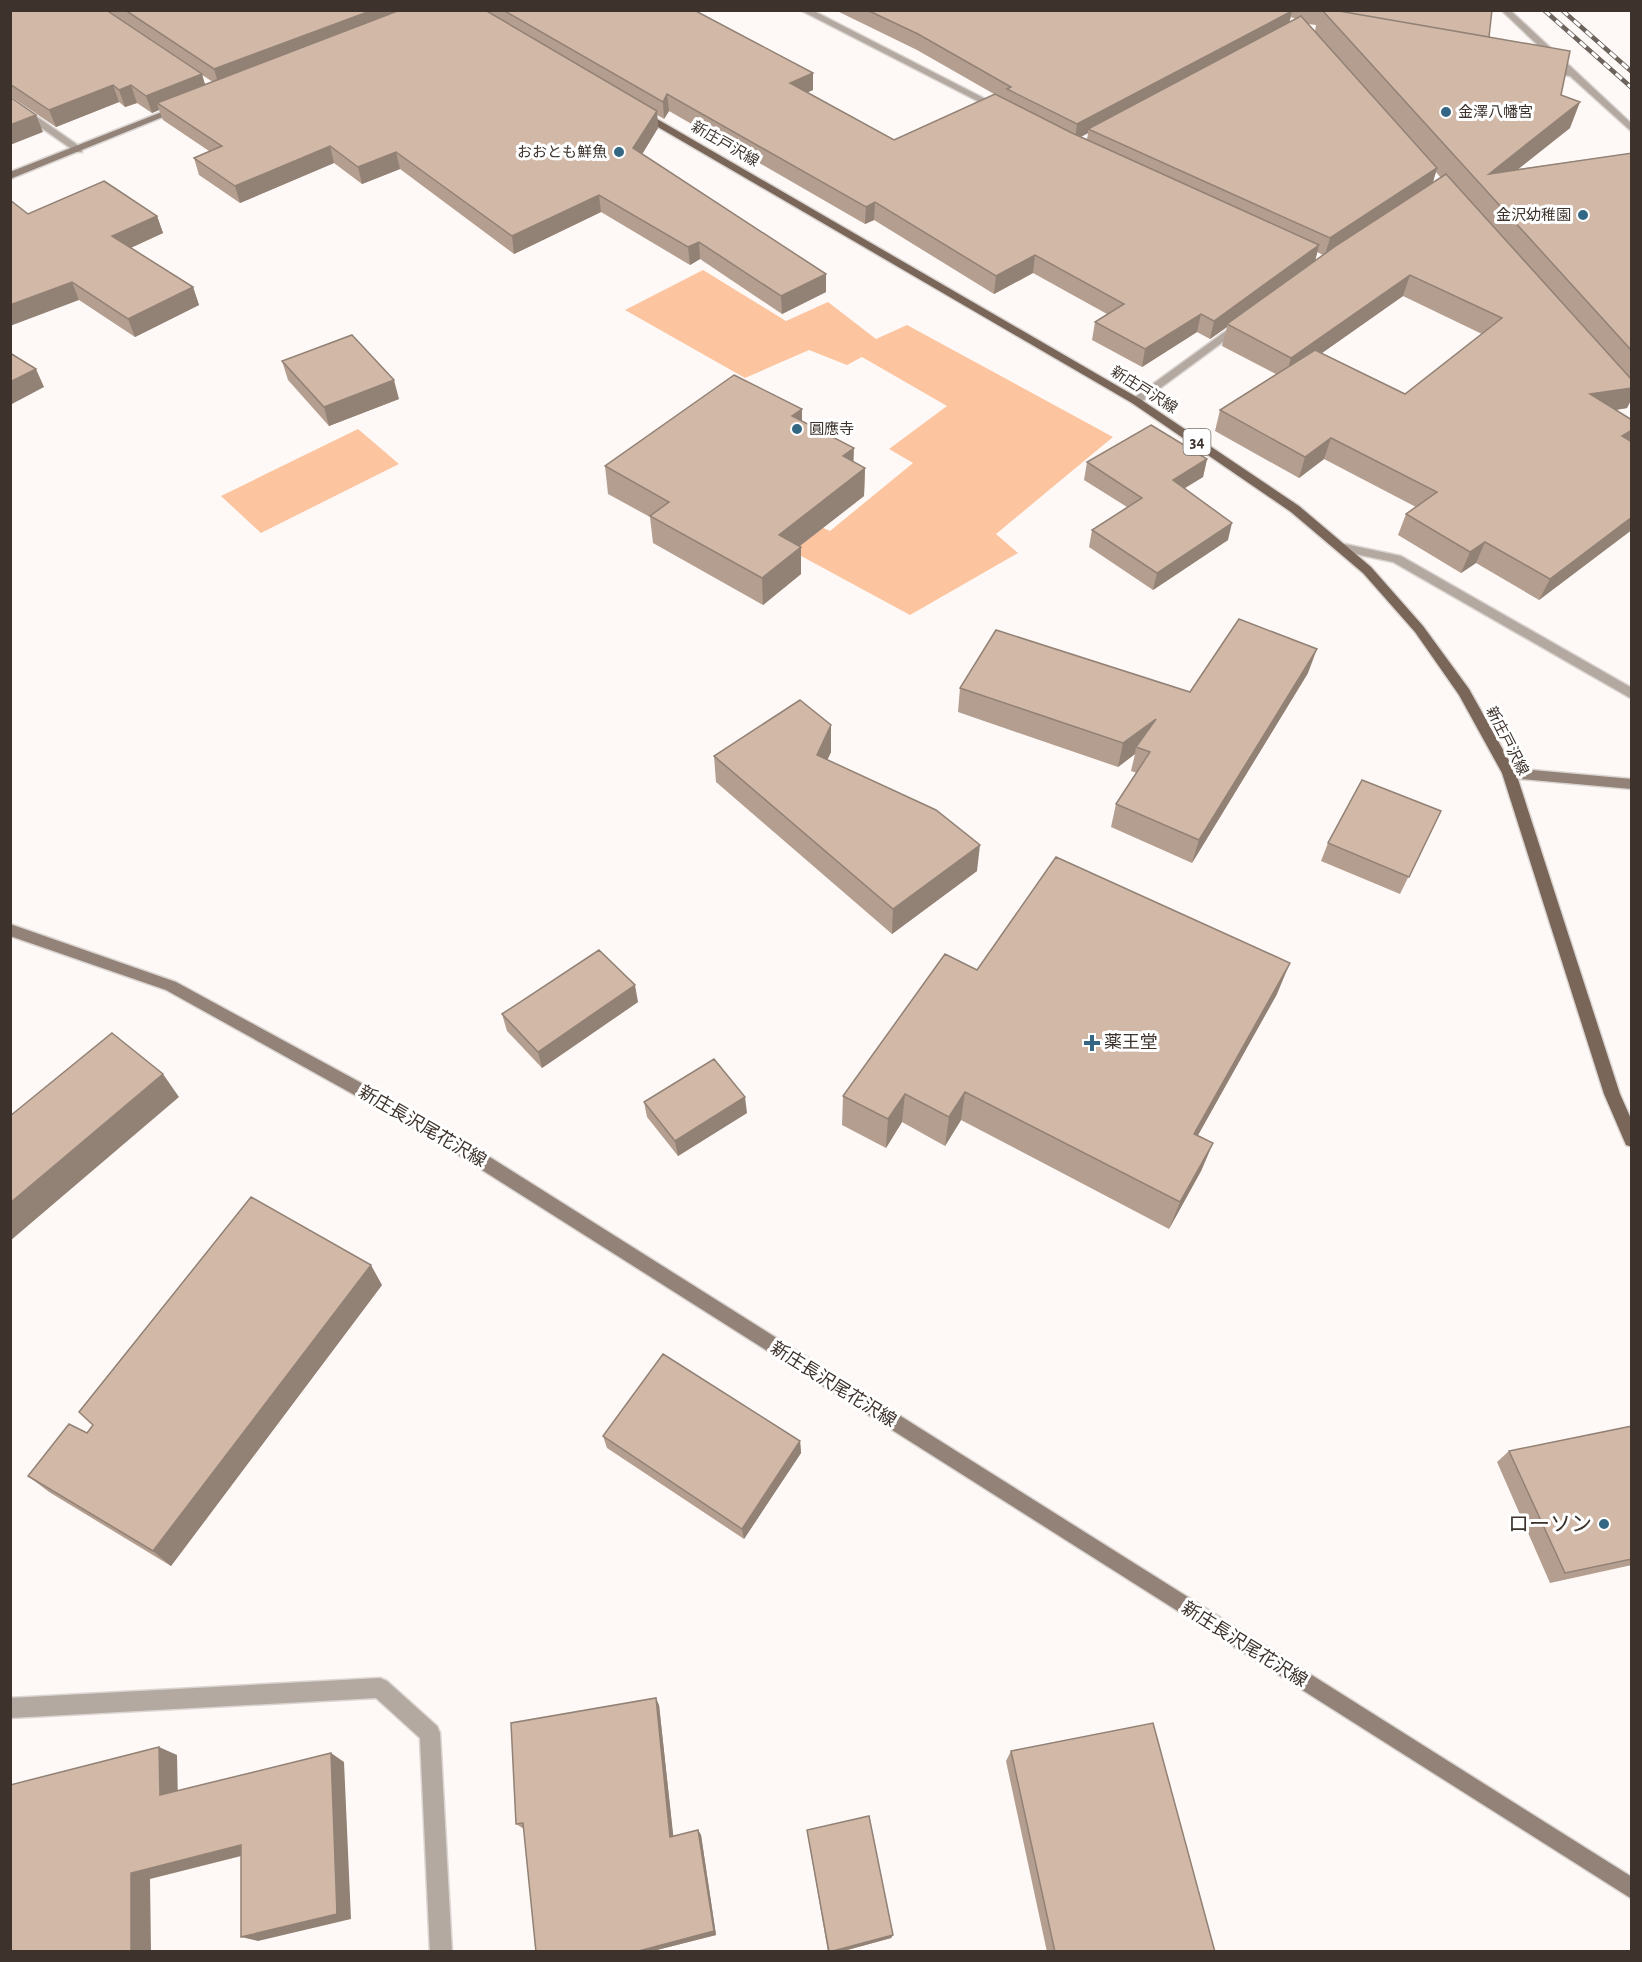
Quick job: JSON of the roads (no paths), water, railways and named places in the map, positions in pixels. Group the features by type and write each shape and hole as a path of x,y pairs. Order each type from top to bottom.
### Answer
{"main road":[{"path":"10,176 187,105"},
{"name":"新庄戸沢線","path":"630,107 1136,401 1295,509 1367,570 1419,629 1464,692 1509,774 1612,1094 1632,1140"},
{"path":"1509,774 1632,783"},
{"name":"新庄長沢尾花沢線","path":"10,930 171,986 436,1132 1632,1889"}],"street":[{"path":"804,10 1012,114"},
{"path":"1505,10 1632,129"},
{"path":"1540,68 1574,74"},
{"path":"10,101 79,150"},
{"path":"1136,401 1250,318"},
{"path":"1340,547 1397,559 1632,694"},
{"path":"10,1708 380,1688 430,1733 441,1952"}],"railway":[{"path":"1544,10 1632,88"},
{"path":"1562,10 1632,72"}],"place":[{"name":"金澤八幡宮","path":"1446,112"},
{"name":"おおとも鮮魚","path":"619,152"},
{"name":"金沢幼稚園","path":"1583,215"},
{"name":"圓應寺","path":"797,429"},
{"name":"薬王堂","path":"1092,1043"},
{"name":"ローソン","path":"1604,1524"}]}
